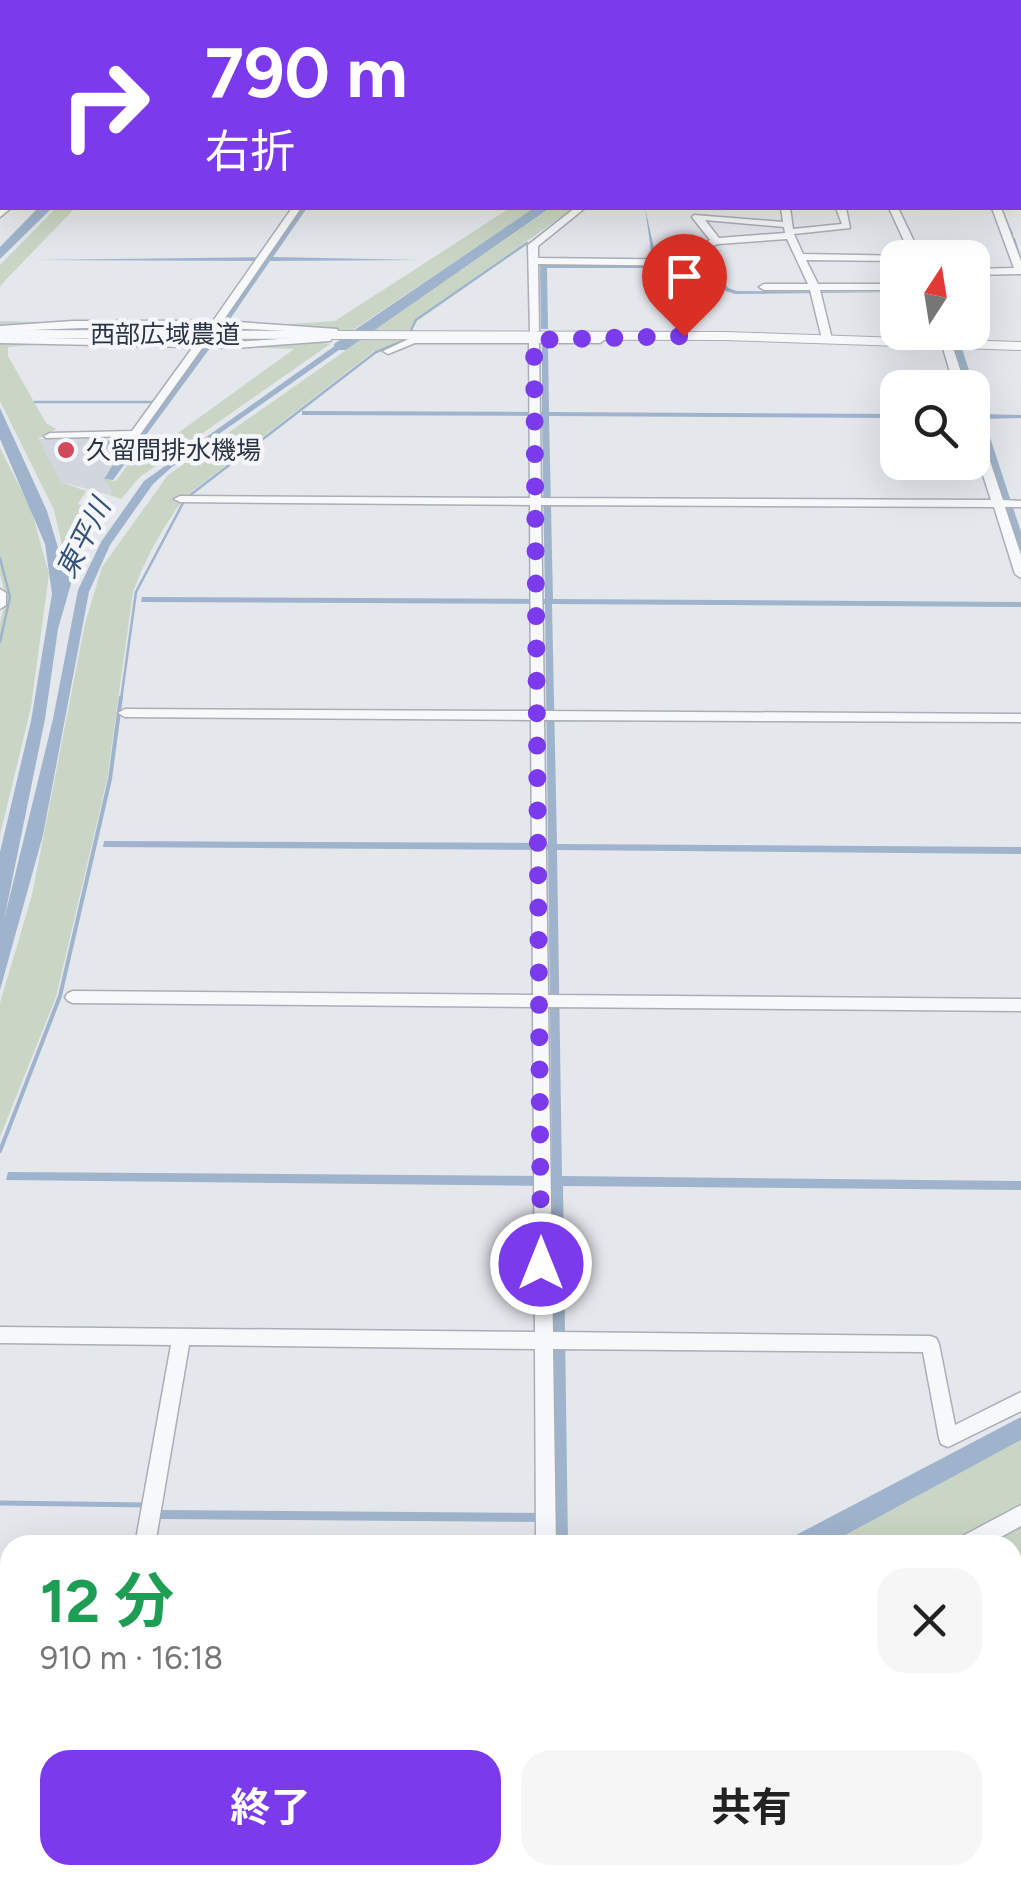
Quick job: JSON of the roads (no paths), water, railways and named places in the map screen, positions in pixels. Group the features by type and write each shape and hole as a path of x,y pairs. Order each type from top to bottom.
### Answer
{"street":[{"path":"215,324 295,210"},
{"path":"545,1526 553,1339 541,1181 550,999 539,847 546,715 537,602 544,502 535,414 533,261 536,240 577,210"},
{"path":"785,210 789,231 815,290 828,340"},
{"path":"533,261 709,262 705,246 716,241 847,226 842,210"},
{"path":"895,210 908,240"},
{"path":"990,272 1020,272 1015,235 997,210"},
{"path":"716,241 697,218 789,231"},
{"path":"800,256 880,257"},
{"path":"764,288 880,288"},
{"path":"73,324 215,324 334,332 326,339 200,345 0,334 73,324"},
{"path":"415,330 600,340 606,335 880,339"},
{"name":"西部広域農道","path":"0,334 606,335"},
{"path":"388,351 414,340 534,335"},
{"path":"50,436 135,434 200,345"},
{"path":"990,345 1021,346"},
{"path":"990,477 1021,574"},
{"path":"180,499 1018,504"},
{"path":"0,593 0,604"},
{"path":"125,713 1021,718"},
{"path":"74,996 1021,1005"},
{"path":"0,1335 930,1344 948,1438 1021,1402"},
{"path":"147,1535 182,1336"},
{"path":"984,1535 1021,1515"}],"water":[{"path":"300,210 306,210 273,257 419,260 270,261 228,322 222,321 263,261 34,260 266,257"},
{"path":"645,210 658,266 712,266 728,288 737,291 880,292 735,294 723,290 708,268 547,268 548,329 541,329 540,265 653,265"},
{"path":"346,338 356,338 172,467 153,484 110,545 89,592 43,835 0,990 0,852 31,721 52,594 45,544 0,439 0,408 47,511 65,571 74,558 83,514 87,506 93,507 58,629 45,719 4,920 53,719 78,590 101,542 144,481"},
{"path":"542,343 548,343 549,412 880,414 880,418 549,416 553,599 1021,602 1021,607 552,604 557,844 1021,847 1021,854 557,850 562,1176 1021,1181 1021,1190 563,1186 568,1535 557,1535 556,1522 159,1519 160,1510 556,1513 552,1186 6,1180 8,1172 552,1176 548,850 103,847 104,841 548,843 545,604 141,602 142,597 545,599 542,416 302,415 302,411 542,412"},
{"path":"204,347 210,348 113,480 104,479 121,452 99,447 102,441 137,438"},
{"path":"955,350 962,350 969,370 962,370"},
{"path":"990,414 1021,415 990,419"},
{"path":"990,437 1021,532 1021,557 990,460"},
{"path":"1021,1417 1021,1440 845,1535 796,1535"}],"waterway":[{"path":"0,255 43,210"},
{"name":"東平川","path":"340,347 540,210"},
{"path":"1001,210 1012,234"},
{"path":"1014,239 1021,262"},
{"path":"411,330 416,320 527,243"},
{"path":"189,496 376,352 408,339"},
{"path":"35,402 155,402"},
{"path":"121,700 136,592 183,503"},
{"path":"0,558 10,597 0,642"},
{"path":"0,1151 60,996 110,779 121,697"},
{"path":"0,1503 146,1505"}],"place":[{"name":"久留間排水機場","path":"66,450"}]}
